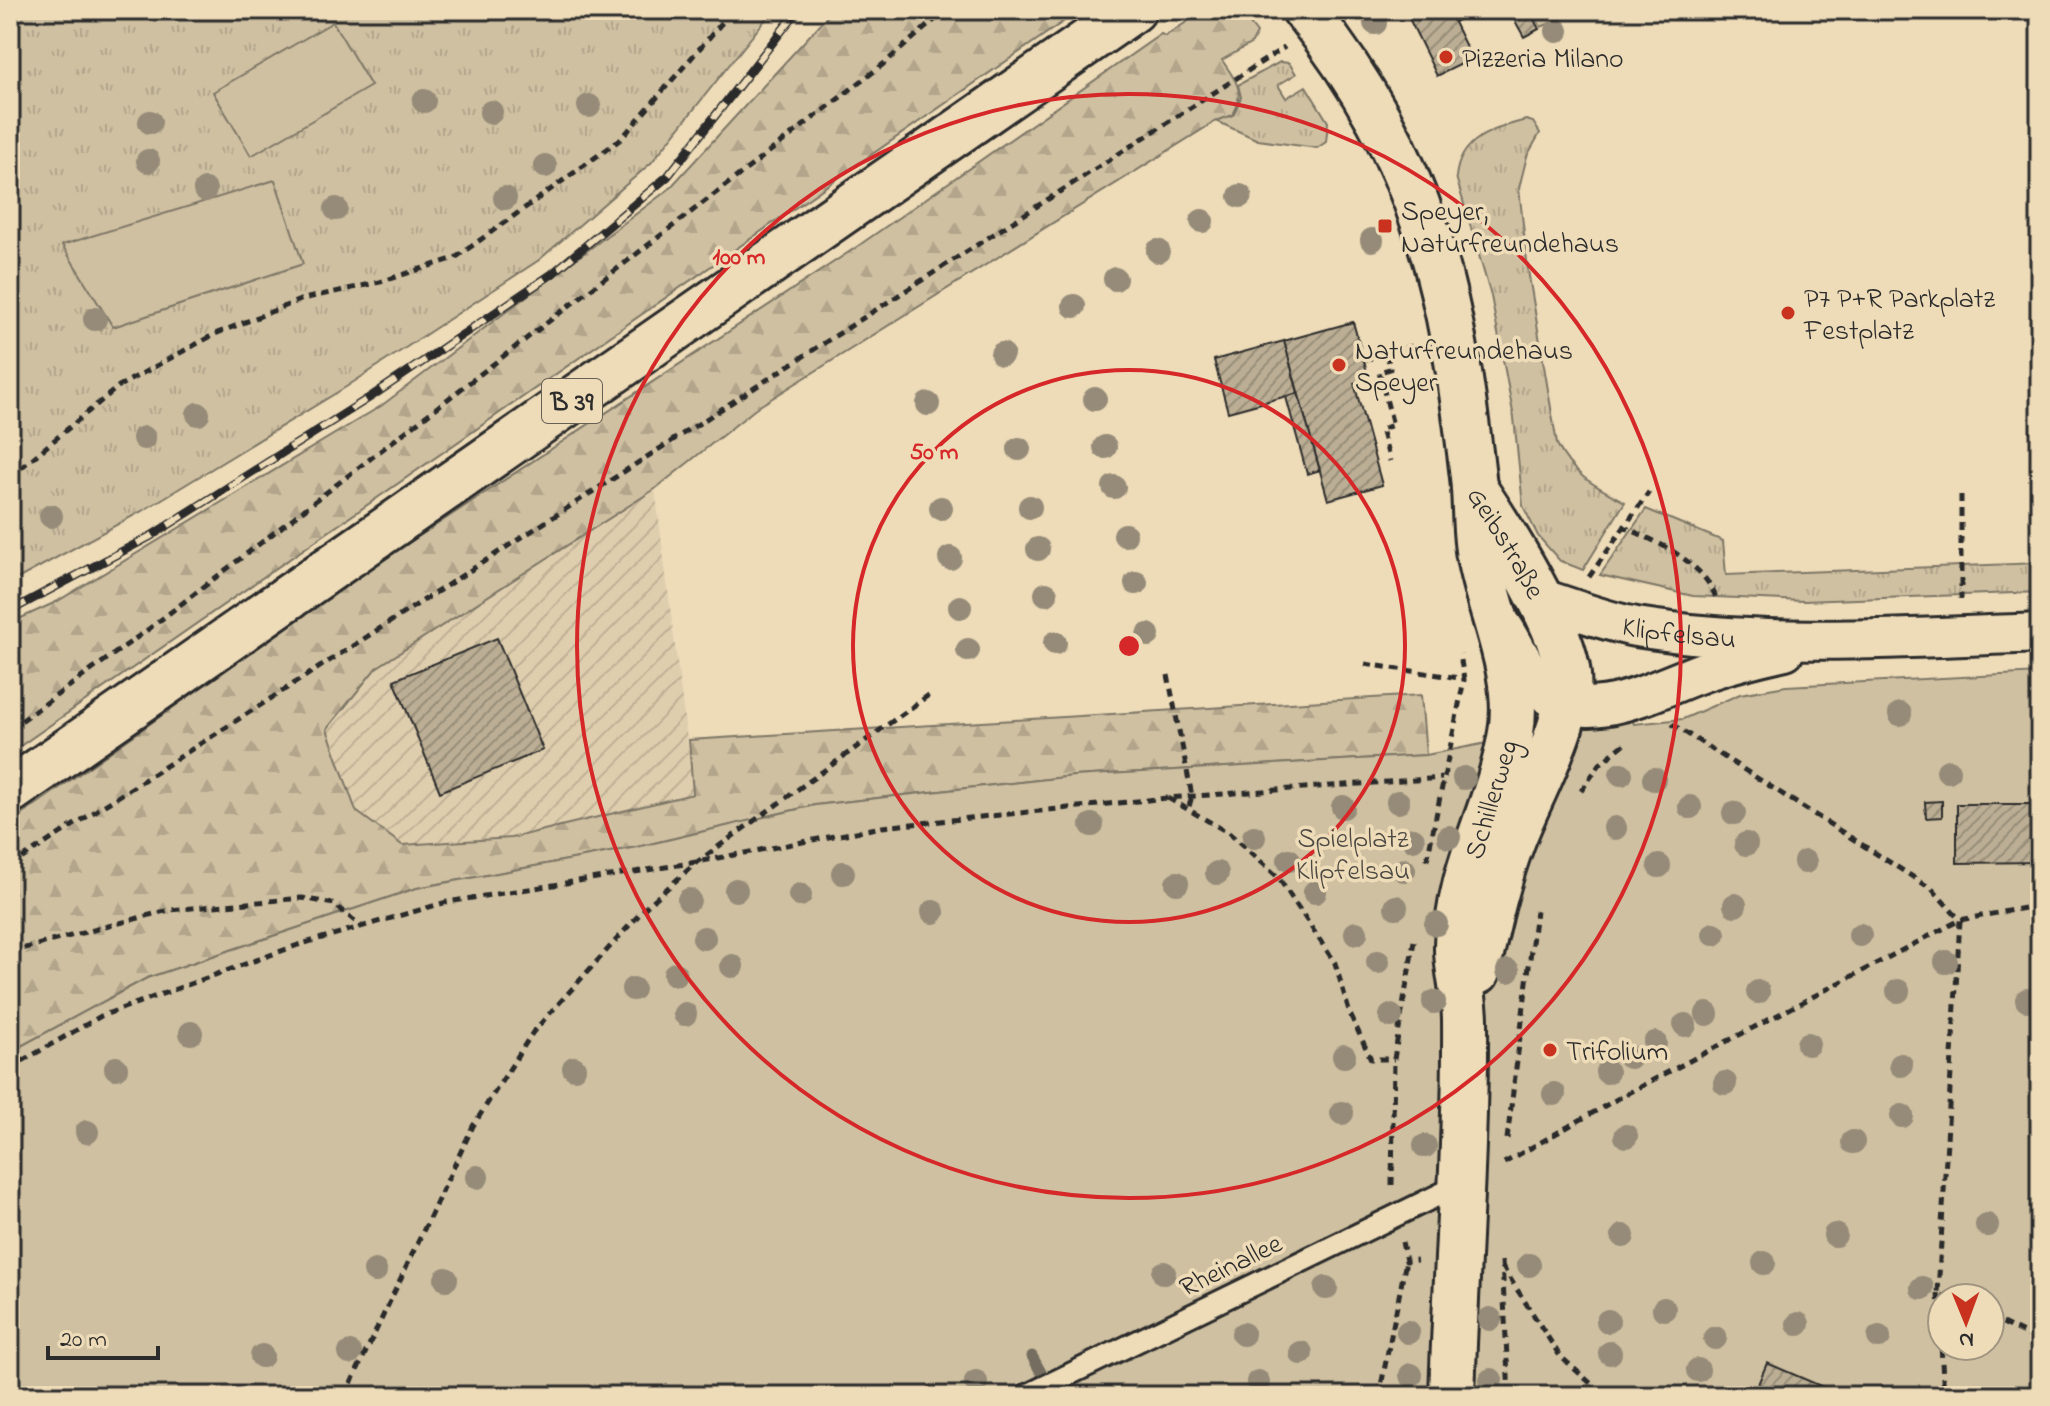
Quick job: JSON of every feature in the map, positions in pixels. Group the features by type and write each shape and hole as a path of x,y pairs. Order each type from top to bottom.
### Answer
{"street":[{"name":"B 39","path":"10,791 1133,10"},
{"name":"Geibstraße","path":"1296,28 1336,49 1392,140 1425,219 1443,276 1453,329 1474,488 1505,535 1563,651 1569,678 1564,705 1541,689 1495,615"},
{"name":"Schillerweg","path":"1452,1396 1465,1017 1457,950 1461,893 1511,732 1512,690 1495,615 1483,580 1475,531 1474,488"},
{"name":"Klipfelsau","path":"1536,597 1633,626 1753,638 2040,633"},
{"name":"Klipfelsau","path":"1564,705 1591,707 1636,698 1705,672 1827,639"},
{"name":"Schillerweg","path":"1465,1017 1497,885 1543,772 1564,705"}],"lane":[{"name":"Rheinallee","path":"1025,1396 1461,1184"}],"path":[{"path":"10,477 119,386 215,334 303,299 380,282 455,258 621,139 733,10"},
{"path":"10,729 150,628 881,66 946,10"},
{"path":"1296,28 1296,57"},
{"path":"10,866 1296,28"},
{"path":"1364,360 1422,343"},
{"path":"1387,354 1390,369 1379,372 1393,425 1381,429 1390,461"},
{"path":"1586,581 1649,492"},
{"path":"1961,495 1961,568"},
{"path":"1622,526 1689,562 1708,582 1718,603"},
{"path":"1427,862 1464,680 1459,650"},
{"path":"1365,664 1464,680"},
{"path":"1168,675 1192,796 1188,810"},
{"path":"345,1396 473,1126 533,1032 646,907 697,862 933,692"},
{"path":"1666,720 1932,889 1960,920 1939,1282"},
{"path":"1574,801 1600,764"},
{"path":"10,1068 101,1016 298,945 447,902 697,862 882,827 1167,798 1442,778"},
{"path":"1167,798 1229,833 1278,877 1335,963 1350,1014 1371,1059 1394,1059"},
{"path":"10,952 169,910 302,898 334,904 362,927"},
{"path":"1537,900 1504,1163 1626,1094 1960,920 2040,905"},
{"path":"1396,1215 1392,1189 1394,1059 1414,938"},
{"path":"1379,1396 1406,1261"},
{"path":"1509,1396 1502,1265 1560,1356 1605,1396"},
{"path":"2006,1325 2040,1341"},
{"path":"1941,1362 1943,1392"},
{"path":"1921,1396 1943,1392 1978,1396"}],"shaded area":[{"path":"655,489 694,794 511,838 402,845 356,811 327,728 376,668"}],"green space":[{"path":"10,10 773,10 651,163 539,260 346,387 144,510 10,583"},
{"path":"833,10 1080,10 10,753 10,623 56,602 381,406 669,189"},
{"path":"1205,10 1239,10 1257,33 1252,43 1222,60 1238,86 1233,115 1216,121 758,407 655,489 376,668 327,729 356,811 402,845 511,838 693,794 689,740 1421,695 1426,755 1074,776 815,805 637,847 417,888 147,978 10,1052 10,823 350,582 858,246 1161,34 1165,36"},
{"path":"1531,10 1570,10 1570,15 1541,27"},
{"path":"333,22 371,86 251,156 213,92"},
{"path":"1280,62 1289,63 1296,74 1278,85 1286,98 1306,86 1328,122 1326,142 1317,148 1258,140 1216,121 1234,114 1241,97 1238,85"},
{"path":"1526,120 1533,122 1540,133 1527,156 1519,188 1528,270 1557,444 1577,472 1625,502 1583,570 1560,561 1538,536 1523,506 1514,418 1491,296 1456,177 1464,153 1471,144 1490,132"},
{"path":"275,180 303,264 113,327 62,245"},
{"path":"1646,509 1723,541 1726,575 2040,563 2040,592 1804,601 1693,596 1600,575"},
{"name":"Spielplatz Klipfelsau","path":"2040,673 2040,1396 10,1396 10,1052 147,978 417,888 637,847 815,805 1074,776 1426,755 1630,715 1634,724 1683,719 1740,694 1786,686"}],"building":[{"path":"1405,10 1448,10 1472,59 1437,76"},
{"path":"1448,10 1479,10 1454,22"},
{"path":"1509,10 1529,10 1539,29 1524,37"},
{"path":"1353,322 1369,379 1354,383 1382,485 1328,500 1284,341"},
{"path":"1284,341 1298,393 1228,412 1214,360"},
{"path":"1298,393 1320,470 1307,474 1286,397"},
{"path":"497,638 543,750 440,792 394,680"},
{"path":"1942,801 1942,817 1926,818 1925,802"},
{"path":"1957,804 2040,804 2040,862 1957,863"},
{"path":"1767,1363 1844,1396 1753,1396"}],"waterway":[{"path":"1032,1356 1054,1396"}],"railway":[{"path":"10,611 151,536 372,396 552,274 668,176 798,10"}],"place":[{"name":"Pizzeria Milano","path":"1446,57"},
{"name":"Speyer, Naturfreundehaus","path":"1385,226"},
{"name":"P7 P+R Parkplatz Festplatz","path":"1788,313"},
{"name":"Naturfreundehaus Speyer","path":"1339,365"},
{"name":"Trifolium","path":"1550,1050"}]}
